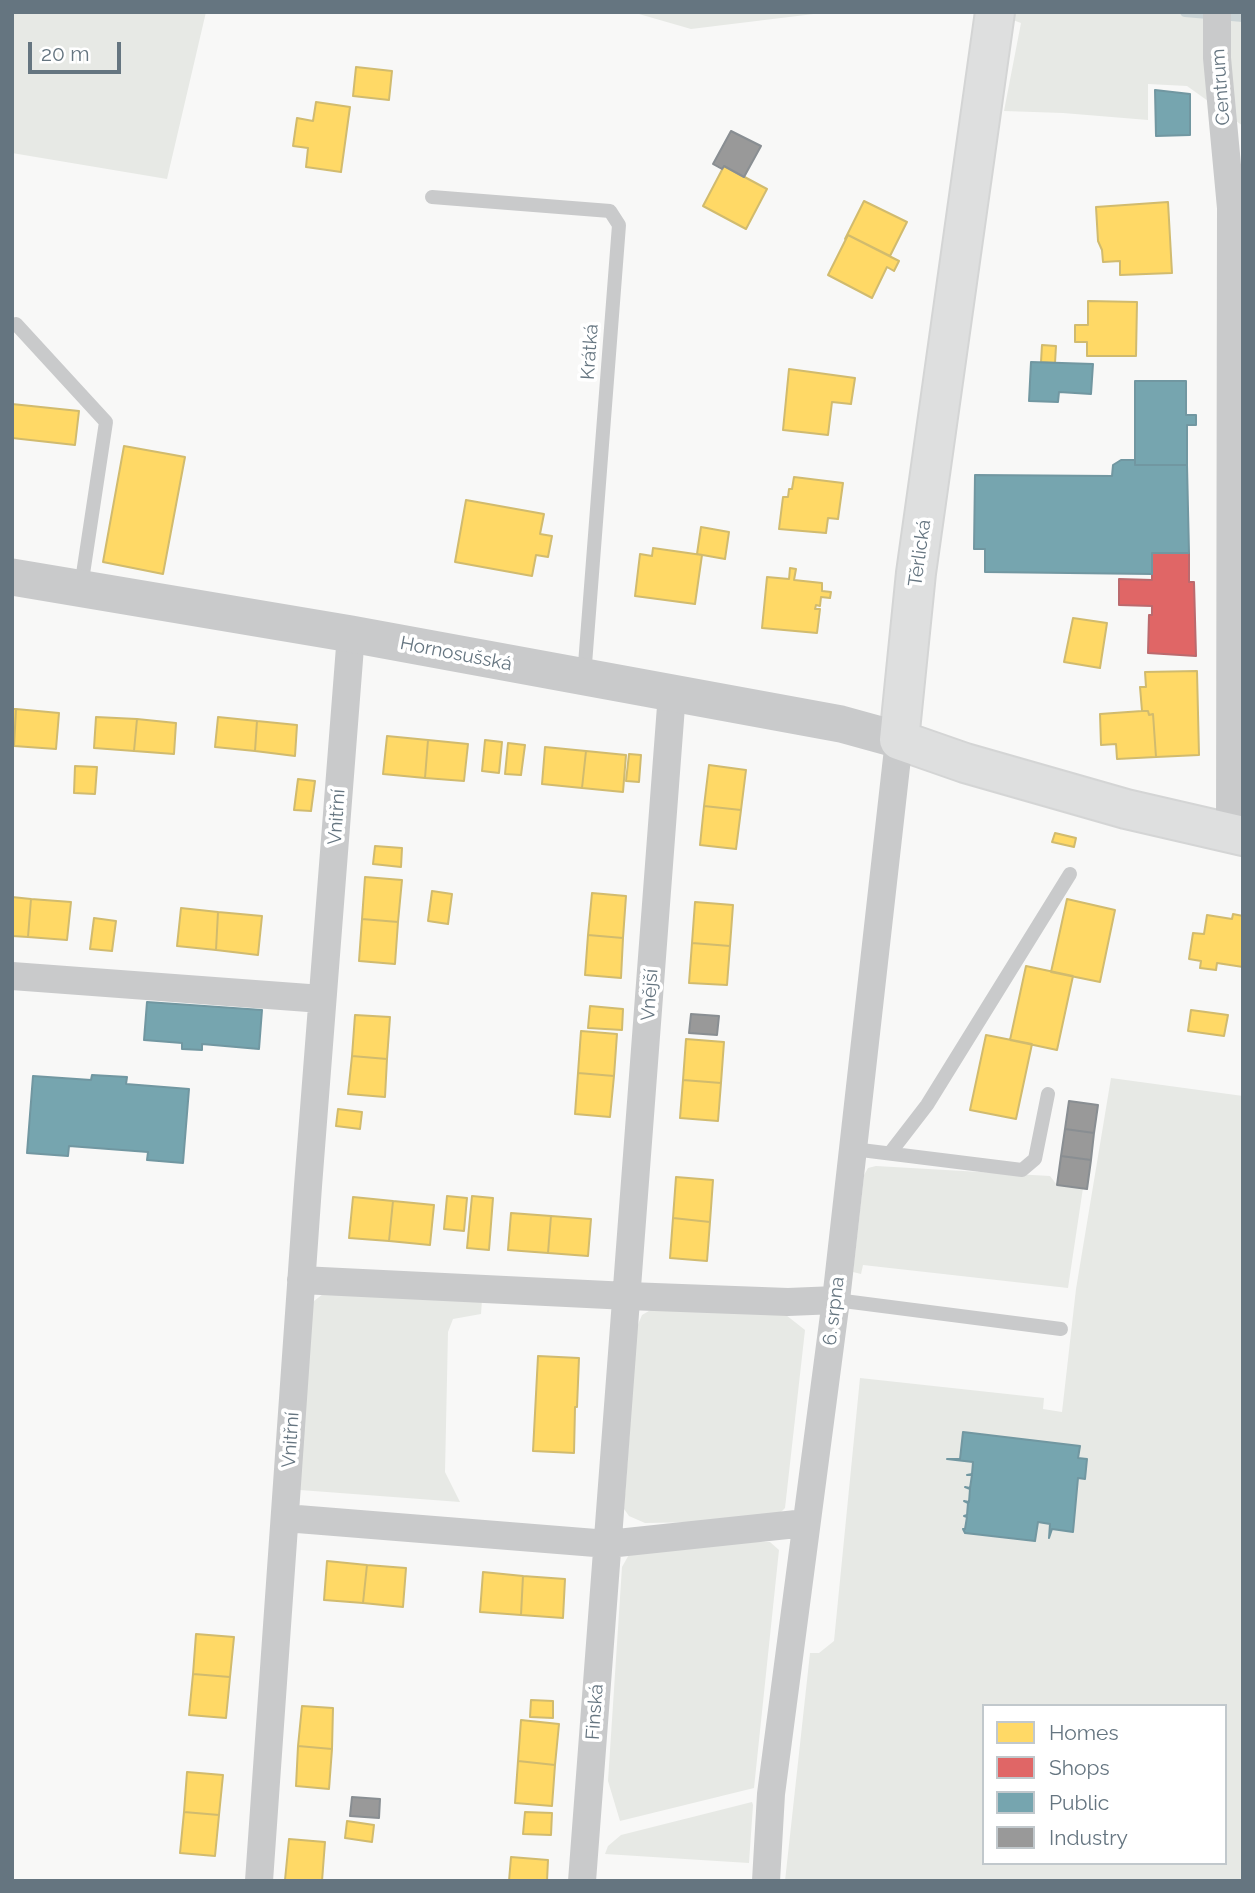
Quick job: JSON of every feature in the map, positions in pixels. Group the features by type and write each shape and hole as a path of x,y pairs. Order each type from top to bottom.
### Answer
{"main road":[{"name":"Těrlická","path":"899,740 916,573 993,26"},
{"path":"899,740 965,763 1126,809 1236,835"}],"street":[{"name":"Centrum","path":"1217,24 1217,58 1237,209 1236,835"},
{"name":"Hornosušská","path":"12,577 351,634 673,693 841,724 899,740"},
{"name":"Vnitřní","path":"259,1881 301,1280 351,634"},
{"name":"Vnější","path":"608,1544 673,693"},
{"name":"6. srpna","path":"766,1881 771,1794 836,1300 899,740"},
{"path":"12,976 322,999"},
{"path":"301,1280 628,1297 788,1302 836,1300"},
{"path":"285,1518 608,1544 806,1523"},
{"name":"Finská","path":"582,1881 608,1544"}],"lane":[{"name":"Krátká","path":"432,197 610,211 619,225 584,677"},
{"path":"16,324 106,422 80,589"},
{"path":"890,1153 927,1105 1070,874"},
{"path":"853,1149 1022,1170 1035,1159 1048,1094"},
{"path":"836,1300 1061,1329"}],"shaded area":[{"path":"12,12 206,12 167,179 12,153"},
{"path":"632,12 830,12 691,29"},
{"path":"991,12 1243,12 1243,126 1187,86 1148,84 1148,120 1004,111 1021,23"},
{"path":"1111,1078 1243,1096 1243,1881 785,1881 810,1653 819,1653 834,1641 860,1378 1044,1398 1043,1409 1062,1412 1076,1289"},
{"path":"876,1166 1050,1176 1057,1185 1083,1188 1068,1288 863,1265 861,1274 853,1272 864,1175 868,1168"},
{"path":"323,1294 482,1300 481,1314 453,1319 448,1332 445,1472 460,1502 300,1490 309,1305"},
{"path":"654,1308 786,1315 805,1330 785,1508 779,1514 763,1521 645,1523 629,1516 624,1509 637,1327 642,1315"},
{"path":"682,1540 770,1542 779,1550 754,1788 620,1821 608,1781 622,1567 631,1551"},
{"path":"752,1802 749,1863 605,1854 608,1846 621,1835"}],"building: Homes":[{"path":"356,67 392,71 389,100 353,96"},
{"path":"316,102 350,107 341,172 306,167 308,148 293,146 297,118 313,121"},
{"path":"724,166 767,189 746,229 703,206"},
{"path":"864,201 907,222 890,256 848,235 845,239"},
{"path":"1168,202 1172,273 1120,275 1120,261 1103,262 1098,241 1096,207"},
{"path":"848,235 899,261 894,271 887,267 872,298 828,275"},
{"path":"1088,301 1137,302 1136,356 1087,356 1087,342 1075,342 1075,325 1088,325"},
{"path":"1042,345 1056,346 1055,363 1041,362"},
{"path":"789,369 855,378 851,404 832,402 828,435 783,430"},
{"path":"12,404 79,411 75,445 12,438"},
{"path":"124,446 185,457 163,574 103,562"},
{"path":"794,477 843,483 838,519 828,518 826,533 779,529 783,497 788,497"},
{"path":"466,500 544,514 540,534 552,536 548,557 536,555 532,576 455,562"},
{"path":"701,527 729,532 725,559 697,554"},
{"path":"653,548 702,555 695,604 635,596 640,554 652,556"},
{"path":"790,568 796,569 794,580 822,583 822,591 831,592 830,598 821,597 820,606 816,605 815,609 820,609 817,633 762,628 767,577 789,579"},
{"path":"1073,618 1107,623 1100,668 1064,662"},
{"path":"1197,671 1199,755 1156,757 1153,714 1142,711 1140,687 1146,687 1145,672"},
{"path":"12,709 16,709 14,746 12,745"},
{"path":"16,709 59,713 56,749 14,746"},
{"path":"1148,711 1149,715 1153,714 1156,757 1117,759 1116,744 1101,745 1100,714"},
{"path":"96,717 137,719 134,751 94,748"},
{"path":"218,717 257,721 255,751 215,747"},
{"path":"137,719 176,723 174,754 134,751"},
{"path":"257,721 297,725 295,756 255,751"},
{"path":"387,736 428,740 425,778 383,774"},
{"path":"428,740 468,744 464,781 425,778"},
{"path":"485,740 502,742 499,773 482,771"},
{"path":"508,743 525,745 521,775 505,774"},
{"path":"545,747 586,751 582,788 542,784"},
{"path":"586,751 626,755 623,792 582,788"},
{"path":"629,754 641,755 639,782 626,781"},
{"path":"709,765 746,770 741,810 704,806"},
{"path":"75,766 97,767 95,794 74,793"},
{"path":"298,779 315,781 311,811 294,810"},
{"path":"704,806 741,810 736,849 700,845"},
{"path":"1055,833 1076,838 1074,847 1052,842"},
{"path":"375,846 402,848 401,867 373,864"},
{"path":"365,877 402,880 398,922 362,919"},
{"path":"432,891 452,894 448,924 428,921"},
{"path":"592,893 626,896 623,938 588,935"},
{"path":"12,897 31,899 28,937 12,936"},
{"path":"31,899 71,902 67,940 28,937"},
{"path":"1067,899 1115,910 1100,982 1051,972"},
{"path":"695,902 733,905 730,946 692,943"},
{"path":"181,908 218,912 216,950 177,946"},
{"path":"218,912 262,916 258,955 216,950"},
{"path":"1233,914 1243,916 1243,967 1217,963 1216,970 1200,968 1201,961 1189,959 1193,933 1204,934 1207,915 1232,919"},
{"path":"94,918 116,921 112,951 90,949"},
{"path":"362,919 398,922 395,964 359,961"},
{"path":"588,935 623,938 621,978 585,975"},
{"path":"692,943 730,946 727,985 689,983"},
{"path":"1026,966 1073,976 1057,1050 1010,1040"},
{"path":"590,1006 623,1009 622,1030 588,1028"},
{"path":"1191,1010 1228,1015 1224,1036 1188,1031"},
{"path":"355,1015 390,1017 387,1059 352,1056"},
{"path":"581,1031 617,1034 614,1076 578,1073"},
{"path":"986,1035 1032,1044 1016,1119 970,1110"},
{"path":"686,1039 724,1042 721,1083 683,1080"},
{"path":"352,1056 387,1059 385,1097 348,1094"},
{"path":"578,1073 614,1076 610,1117 575,1114"},
{"path":"683,1080 721,1083 718,1121 680,1118"},
{"path":"338,1109 362,1112 360,1129 336,1126"},
{"path":"676,1177 713,1180 710,1222 673,1218"},
{"path":"447,1196 467,1198 464,1231 444,1229"},
{"path":"472,1196 493,1198 489,1250 467,1248"},
{"path":"353,1197 393,1201 389,1241 349,1238"},
{"path":"393,1201 434,1205 430,1245 389,1241"},
{"path":"511,1213 551,1216 548,1253 508,1250"},
{"path":"551,1216 591,1219 588,1256 548,1253"},
{"path":"673,1218 710,1222 707,1261 670,1258"},
{"path":"538,1356 579,1358 574,1453 533,1451"},
{"path":"327,1561 367,1565 363,1603 324,1600"},
{"path":"367,1565 406,1568 403,1607 363,1603"},
{"path":"483,1572 523,1576 521,1615 480,1612"},
{"path":"523,1576 565,1579 563,1618 521,1615"},
{"path":"196,1634 234,1637 230,1677 193,1674"},
{"path":"193,1674 230,1677 226,1718 189,1715"},
{"path":"531,1700 553,1701 553,1718 530,1717"},
{"path":"302,1706 333,1708 332,1749 298,1746"},
{"path":"521,1720 559,1724 555,1765 518,1761"},
{"path":"298,1746 332,1749 329,1789 296,1786"},
{"path":"518,1761 555,1765 552,1806 515,1803"},
{"path":"187,1772 223,1775 219,1815 184,1812"},
{"path":"184,1812 219,1815 215,1856 180,1853"},
{"path":"525,1812 552,1813 551,1835 523,1834"},
{"path":"347,1821 374,1825 372,1842 345,1838"},
{"path":"289,1839 325,1842 322,1881 285,1880"},
{"path":"511,1857 548,1860 547,1881 509,1881"}],"building: Shops":[{"path":"1152,553 1189,553 1189,582 1194,582 1196,656 1148,653 1149,615 1152,615 1152,606 1119,605 1119,579 1152,580"}],"building: Public":[{"path":"1155,90 1190,94 1190,135 1156,136"},
{"path":"1031,362 1093,364 1091,394 1059,392 1058,402 1029,401"},
{"path":"1135,381 1186,381 1186,415 1196,415 1196,425 1187,425 1187,465 1135,465"},
{"path":"1121,460 1135,460 1135,465 1187,465 1189,553 1152,553 1152,574 985,572 985,549 974,549 975,475 1112,476 1113,465"},
{"path":"147,1002 262,1010 259,1049 202,1044 202,1050 182,1049 182,1043 144,1040"},
{"path":"92,1075 127,1077 126,1084 189,1089 183,1163 147,1160 148,1152 69,1146 68,1156 27,1153 33,1076 91,1080"},
{"path":"963,1432 1080,1446 1078,1458 1087,1459 1085,1479 1078,1478 1073,1532 1052,1529 1049,1538 1050,1524 1038,1522 1035,1541 965,1533 963,1529 967,1517 964,1516 967,1515 968,1503 964,1501 969,1502 970,1489 965,1487 970,1488 972,1475 967,1475 972,1474 973,1462 947,1459 960,1459"}],"building: Industry":[{"path":"731,131 761,146 744,177 724,166 722,169 713,164"},
{"path":"691,1014 719,1016 717,1035 689,1033"},
{"path":"1069,1101 1098,1105 1094,1133 1065,1129"},
{"path":"1065,1129 1094,1133 1091,1160 1061,1156"},
{"path":"1061,1156 1091,1160 1087,1189 1057,1185"},
{"path":"352,1797 380,1799 379,1818 350,1816"}],"waterway":[{"path":"1185,12 1243,17"}]}
